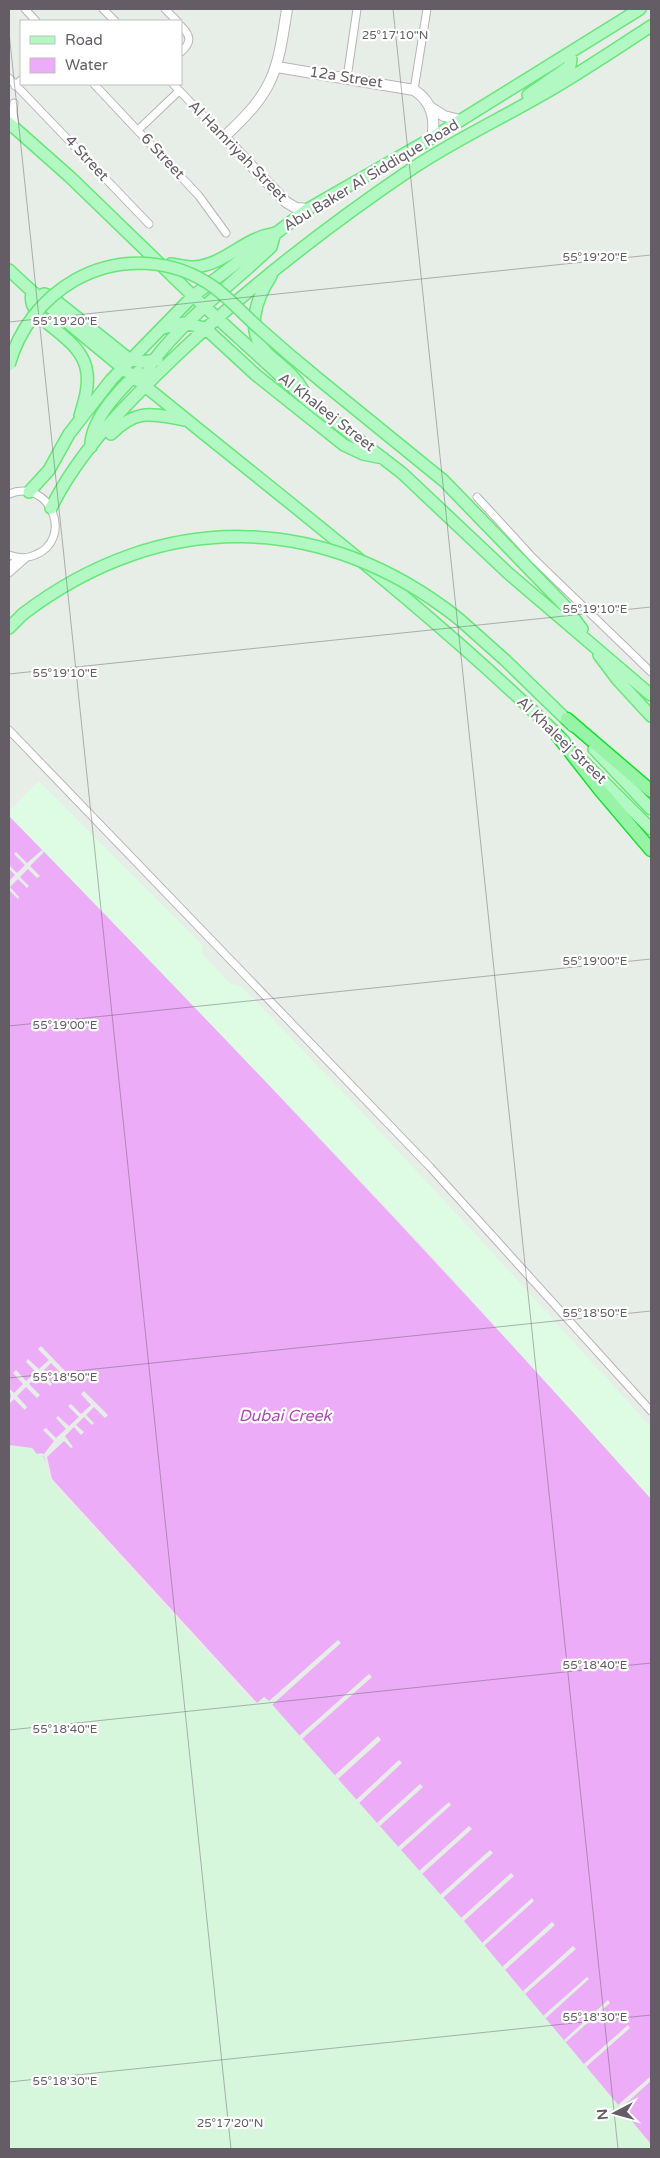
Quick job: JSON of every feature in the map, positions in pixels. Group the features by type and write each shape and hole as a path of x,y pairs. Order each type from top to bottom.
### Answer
{"highway":[{"path":"567,719 651,791"},
{"path":"558,735 600,790 651,850"}],"main road":[{"name":"Abu Baker Al Siddique Road","path":"29,492 50,470 65,439 125,363 193,296 308,209 432,138 640,9"},
{"name":"Abu Baker Al Siddique Road","path":"91,447 144,386 205,328 283,262 413,168 562,83 651,26"},
{"path":"507,114 527,96 570,66 571,59 566,55"},
{"name":"Al Khaleej Street","path":"12,126 89,194 193,296 308,400 385,458 425,493 508,572 590,640 651,695"},
{"path":"155,259 189,266 210,264 220,260 250,240 276,233"},
{"path":"91,447 91,436 95,424 133,377 186,323 271,247 276,233"},
{"path":"283,262 270,276 261,293 254,321 255,331 262,347 296,380 308,400"},
{"path":"9,365 14,347 25,326 58,291 80,277 103,268 126,264 150,264 185,272 216,289 321,381 410,452 455,491 564,605 617,679 651,716"},
{"name":"Al Khaleej Street","path":"9,270 32,293 125,363 133,377 411,602 558,735 651,829"},
{"path":"32,293 32,304 35,312 73,343 86,365 88,382 79,420"},
{"path":"186,323 193,296"},
{"path":"158,331 167,326 186,323 205,328 256,375 344,445 363,454 385,458"},
{"path":"125,363 150,361 179,353"},
{"path":"144,386 150,361"},
{"path":"51,508 64,483 91,447 102,442 125,420 146,415 188,421"},
{"path":"9,628 23,614 64,585 109,563 181,542 247,536 296,541 353,557 409,584 459,619 567,719 651,809"}],"street":[{"path":"25,9 35,20"},
{"path":"103,9 114,20"},
{"path":"165,9 176,20"},
{"path":"224,137 250,113 271,83 277,67 287,9"},
{"path":"347,78 357,9"},
{"path":"427,9 414,90 421,94 430,107 434,122 432,138"},
{"path":"182,27 189,35 190,40 182,51"},
{"name":"12a Street","path":"277,67 414,90"},
{"name":"4 Street","path":"9,78 149,224"},
{"path":"16,86 20,81"},
{"name":"6 Street","path":"95,85 199,196 226,232"},
{"name":"Al Hamriyah Street","path":"174,85 277,193 291,205 308,209"},
{"path":"138,130 179,91"},
{"path":"12,126 12,105 23,93"},
{"path":"430,107 444,116 460,120"},
{"path":"9,494 29,492 39,496 51,508 56,523 52,540 44,550 9,566"},
{"path":"477,497 533,558 651,672"},
{"path":"9,555 23,558"},
{"path":"9,573 23,558"},
{"path":"9,730 417,1154 651,1411"}],"shaded area":[{"path":"39,781 203,946 203,955 231,984 241,986 340,1089 481,1240 651,1427 651,1499 441,1266 305,1122 9,816 9,811"}],"sand":[{"path":"9,1445 32,1448 42,1453 52,1479 257,1703 264,1697 269,1701 464,1921 651,2144 649,2149 9,2149"}],"water":[{"name":"Dubai Creek","path":"9,816 334,1154 494,1325 651,1499 651,2144 464,1921 269,1701 264,1697 257,1703 57,1485 52,1479 42,1453 37,1454 32,1448 9,1445"}],"pier":[{"path":"42,850 44,852 30,866 40,876 37,878 28,869 20,877 29,886 27,888 18,879 10,887 19,897 18,899 9,890 9,881 15,875 9,869 9,865 17,873 25,865 14,854 16,852 27,863"},
{"path":"41,1346 65,1371 62,1374 51,1363 42,1372 52,1384 50,1386 38,1375 29,1384 40,1395 37,1398 26,1387 17,1396 27,1407 25,1410 14,1399 9,1404 11,1396 9,1388 14,1393 23,1384 13,1373 16,1370 26,1381 36,1372 26,1362 28,1359 39,1369 49,1360 38,1349"},
{"path":"84,1391 108,1415 105,1418 94,1407 86,1415 94,1423 92,1425 84,1417 76,1425 84,1432 81,1435 74,1427 65,1436 73,1447 71,1448 64,1441 47,1457 52,1479 257,1703 255,1705 50,1480 44,1456 37,1454 44,1454 54,1441 43,1430 46,1428 56,1438 66,1429 56,1418 58,1416 69,1426 79,1417 68,1406 71,1404 81,1414 91,1405 81,1394"},
{"path":"338,1640 341,1643 272,1705 269,1701"},
{"path":"369,1674 372,1677 302,1739 299,1736"},
{"path":"378,1736 381,1740 338,1779 335,1775"},
{"path":"399,1760 402,1763 359,1803 356,1800"},
{"path":"420,1784 423,1787 380,1826 377,1823"},
{"path":"449,1802 451,1805 401,1850 398,1847"},
{"path":"469,1826 472,1829 422,1874 419,1871"},
{"path":"490,1850 493,1853 443,1898 440,1895"},
{"path":"511,1873 514,1876 464,1921 461,1918"},
{"path":"532,1898 534,1901 484,1946 482,1943"},
{"path":"552,1922 555,1925 505,1970 502,1967"},
{"path":"573,1946 576,1949 525,1994 523,1991"},
{"path":"587,1977 589,1979 546,2018 543,2016"},
{"path":"608,2000 610,2003 566,2042 564,2040"},
{"path":"628,2025 630,2028 586,2067 584,2064"},
{"path":"651,2076 651,2081 621,2108 618,2105"}]}
